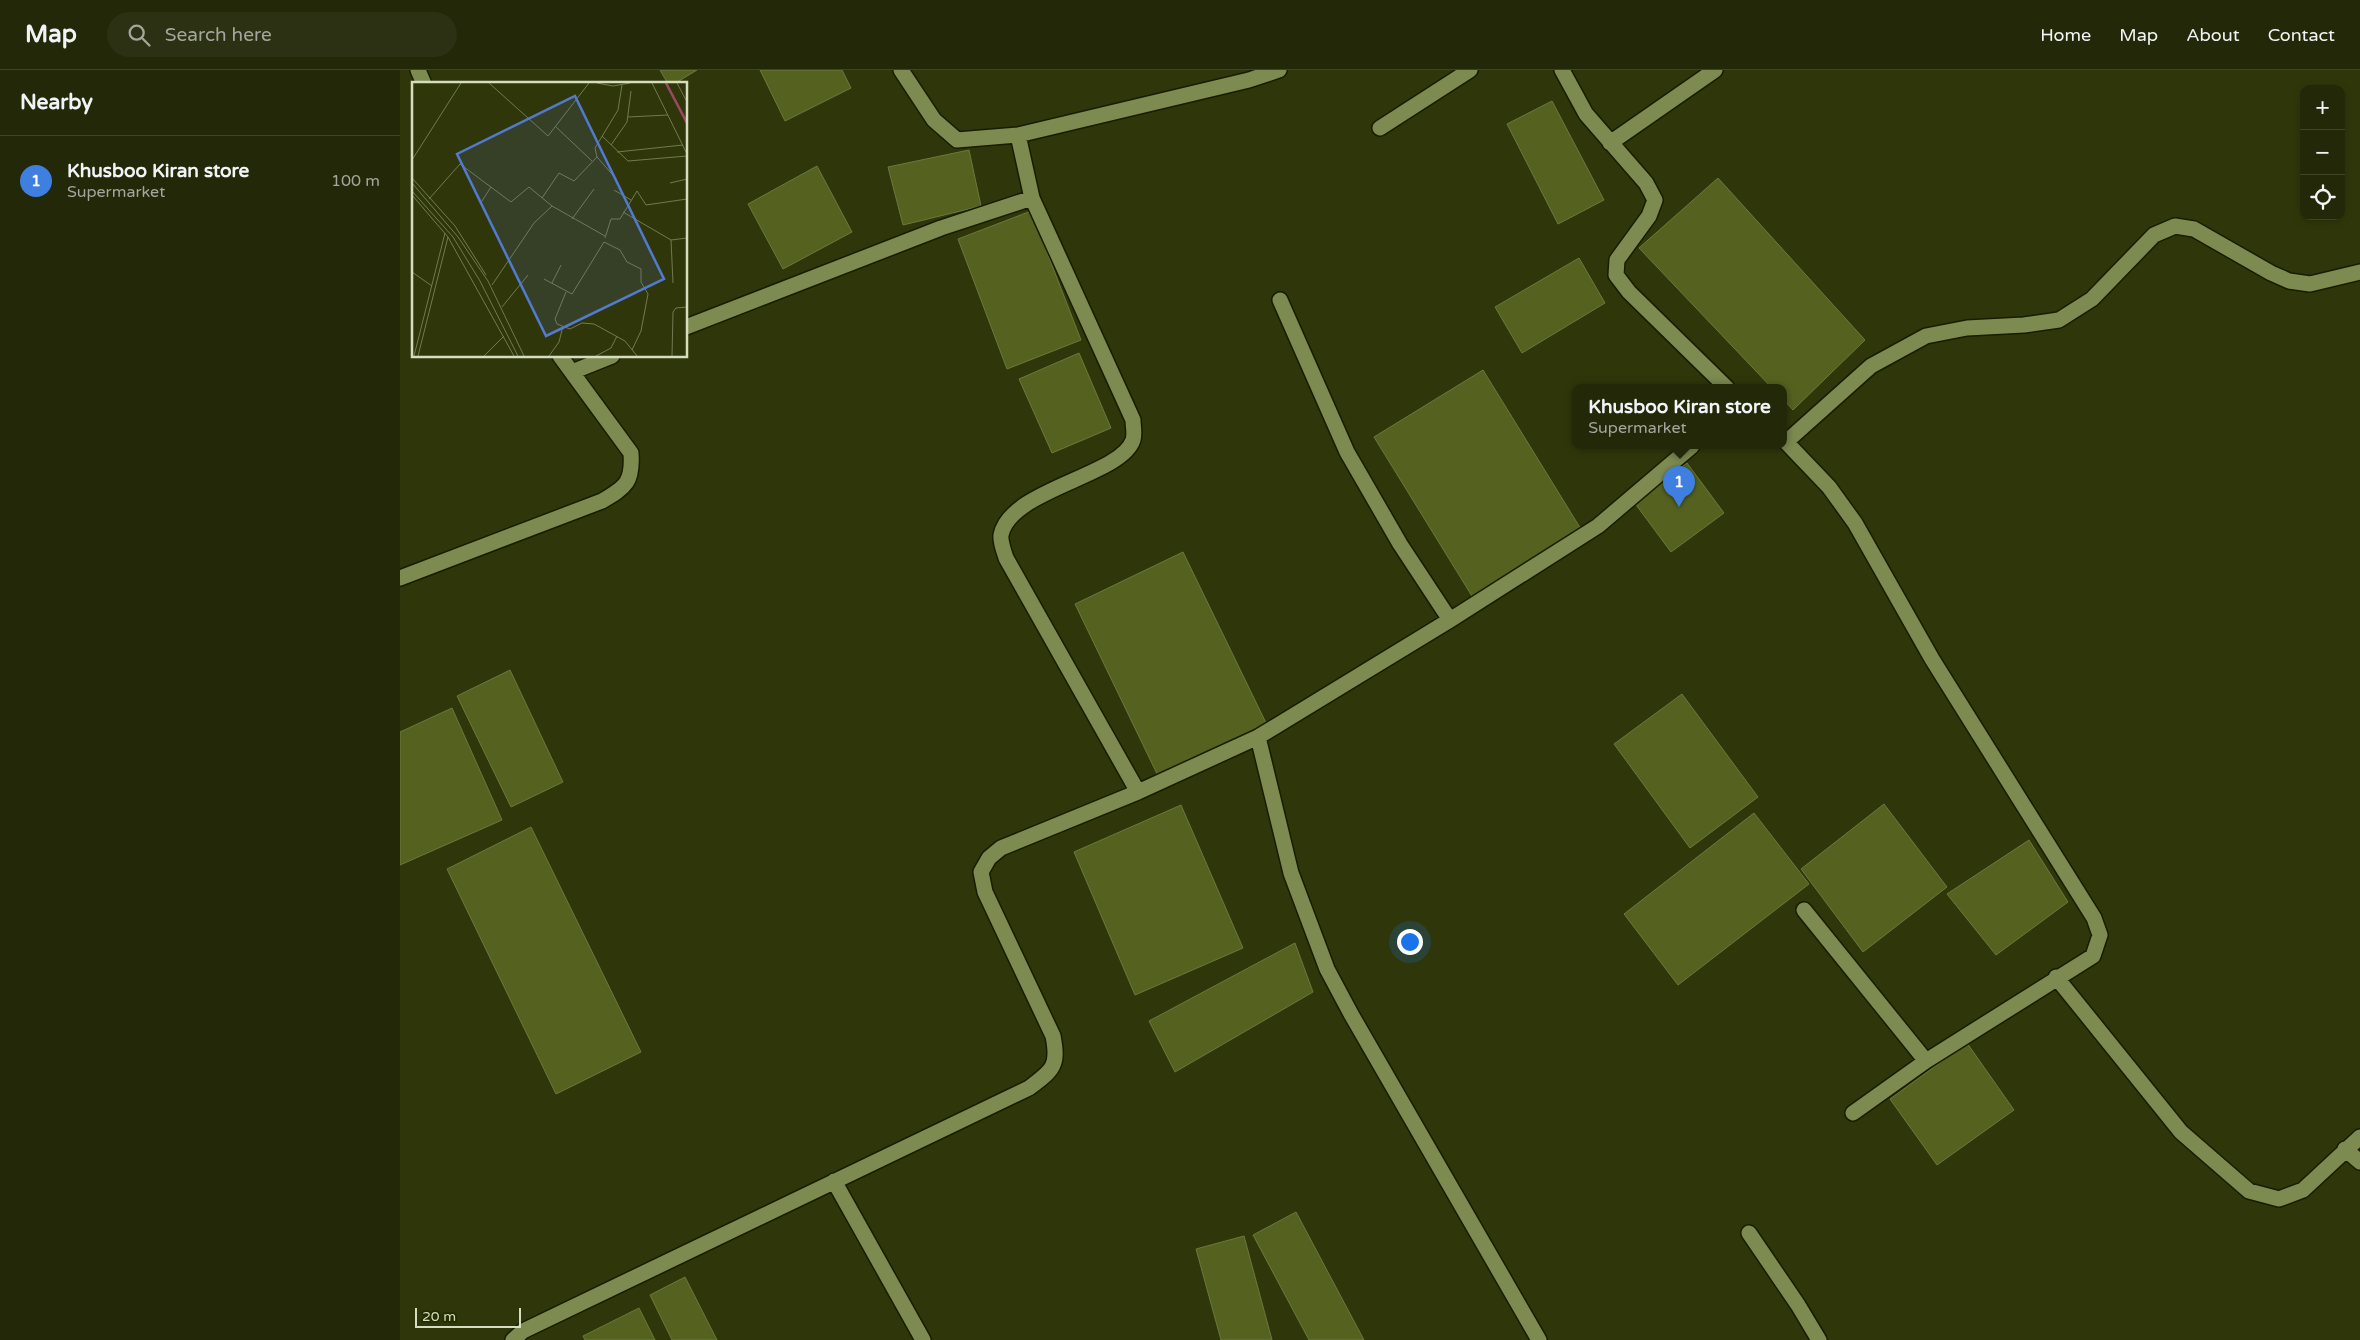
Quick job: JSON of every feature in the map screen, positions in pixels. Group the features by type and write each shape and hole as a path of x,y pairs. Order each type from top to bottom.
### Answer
{"street":[{"path":"418,70 423,82"},
{"path":"901,70 934,120 957,140 1018,135 1249,80 1279,70"},
{"path":"1380,128 1470,70"},
{"path":"1562,70 1586,114 1646,183 1655,200 1649,216 1617,260 1616,275 1629,292 1724,384"},
{"path":"1610,143 1716,70"},
{"path":"1018,135 1032,198 1133,420 1133,440 1120,456 1022,506 1005,522 1000,538 1006,558 1138,792"},
{"path":"688,327 941,228 1032,198"},
{"path":"1787,438 1871,366 1926,336 1967,328 2024,325 2059,320 2092,299 2154,234 2175,226 2194,229 2271,273 2289,281 2310,284 2360,272"},
{"path":"1280,300 1347,452 1400,544 1450,620"},
{"path":"400,578 602,502 621,490 633,473 631,453 562,358"},
{"path":"572,372 607,358"},
{"path":"1787,444 1829,487 1855,522 1932,659 2094,918 2100,935 2093,956 1926,1061 1854,1113"},
{"path":"513,1340 523,1331 1029,1088 1050,1072 1057,1055 1053,1036 985,892 981,872 989,858 1001,848 1138,792 1258,737 1450,620 1598,526 1688,449"},
{"path":"1258,737 1291,874 1327,968 1351,1014 1540,1340"},
{"path":"1804,910 1926,1061"},
{"path":"2056,978 2181,1132 2249,1191 2279,1199 2303,1190 2360,1137"},
{"path":"2345,1149 2360,1162"},
{"path":"834,1181 923,1340"},
{"path":"1749,1233 1798,1305 1819,1340"}],"building":[{"path":"660,70 697,70 677,82 667,82"},
{"path":"760,70 842,70 851,88 785,121"},
{"path":"1552,101 1604,200 1558,224 1507,124"},
{"path":"969,150 981,206 903,225 888,167"},
{"path":"817,166 852,232 783,269 748,204"},
{"path":"1718,178 1865,340 1793,410 1787,403 1787,384 1768,384 1639,248"},
{"path":"1031,211 1081,340 1007,369 958,239"},
{"path":"1579,258 1605,303 1522,353 1495,307"},
{"path":"1079,353 1111,428 1052,453 1019,379"},
{"path":"1483,370 1584,534 1475,601 1374,437"},
{"path":"1687,463 1724,513 1671,552 1634,502"},
{"path":"1183,552 1268,727 1160,780 1075,604"},
{"path":"510,670 563,782 511,807 457,696"},
{"path":"1682,694 1758,797 1690,848 1614,744"},
{"path":"452,708 502,820 400,865 400,732"},
{"path":"1884,804 1947,887 1863,952 1801,869"},
{"path":"1181,805 1243,948 1135,995 1074,852"},
{"path":"1754,813 1809,884 1678,985 1624,914"},
{"path":"531,827 641,1052 556,1094 447,869"},
{"path":"2029,840 2068,902 1996,955 1947,894"},
{"path":"1295,943 1313,992 1175,1072 1149,1021"},
{"path":"1967,1043 2014,1110 1937,1165 1890,1099"},
{"path":"1296,1212 1364,1340 1309,1340 1253,1235"},
{"path":"1244,1236 1272,1340 1221,1340 1196,1249"},
{"path":"685,1277 717,1340 672,1340 650,1295"},
{"path":"639,1308 655,1340 585,1340 583,1336"}],"place":[{"name":"Khusboo Kiran store","path":"1679,507"}]}
